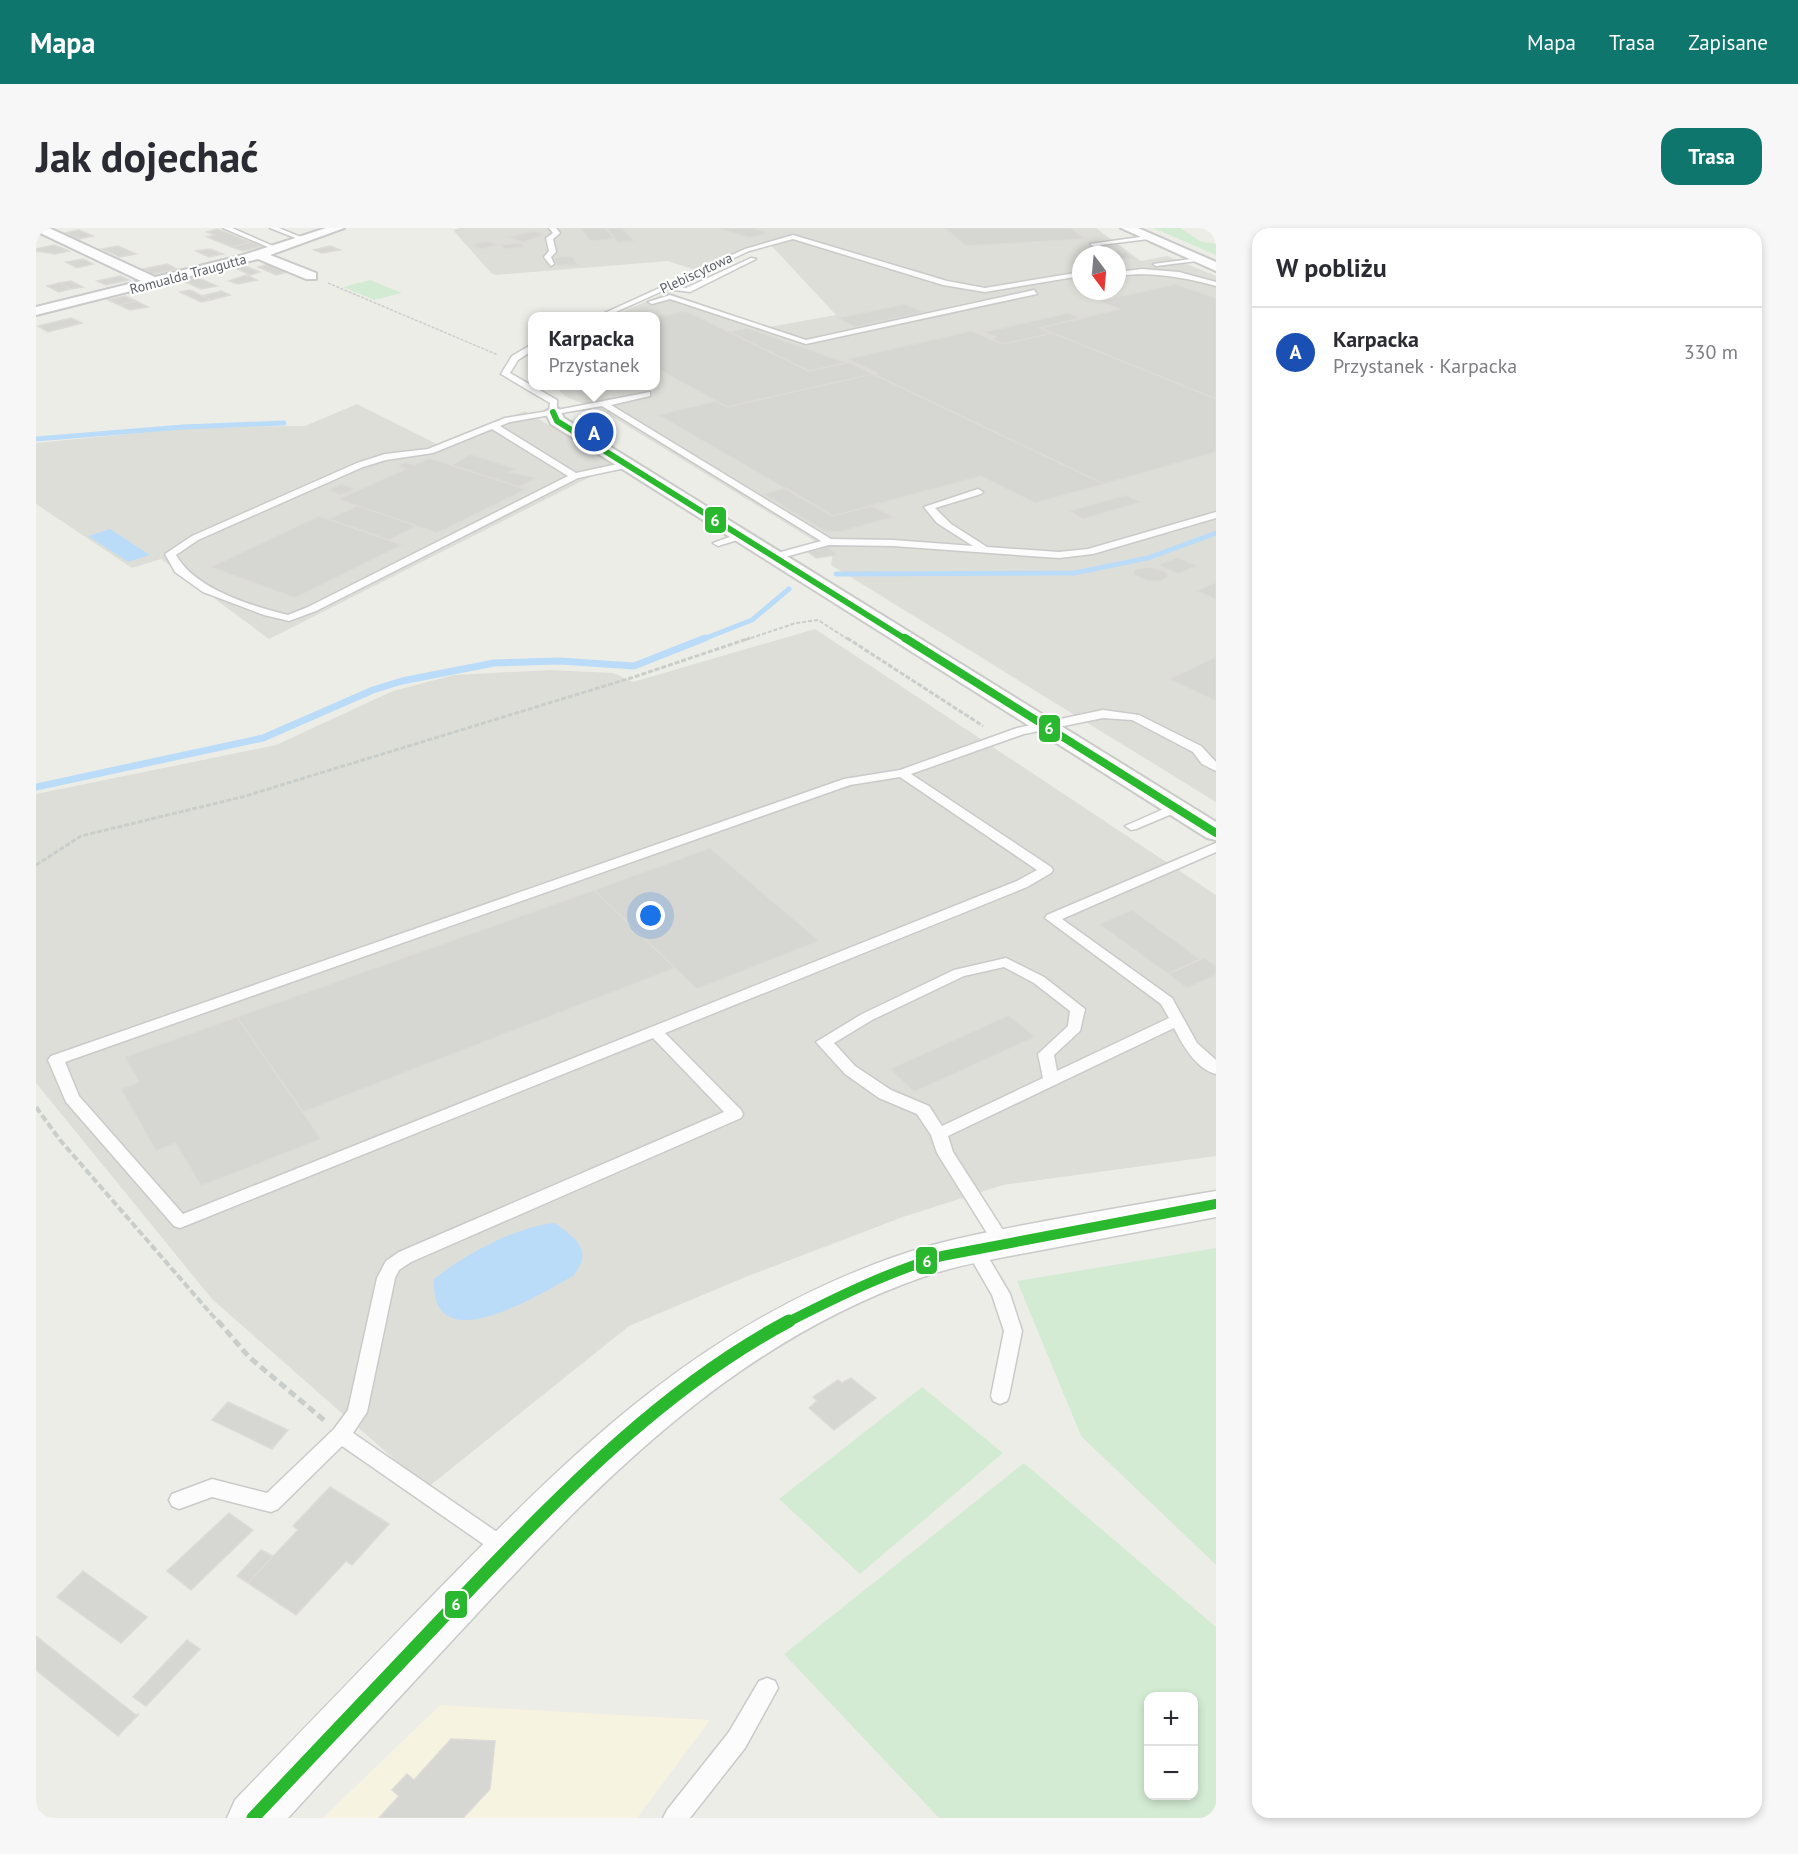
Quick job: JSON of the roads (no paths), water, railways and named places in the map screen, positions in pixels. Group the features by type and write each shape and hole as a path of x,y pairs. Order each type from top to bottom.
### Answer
{"street":[{"path":"39,228 154,282"},
{"name":"Romualda Traugutta","path":"36,310 259,255 338,228"},
{"path":"1127,228 1216,267"},
{"path":"259,255 311,276"},
{"path":"553,412 557,421 1216,833"},
{"path":"253,1818 507,1550 602,1454 666,1399 712,1365 785,1322 873,1280 911,1266 989,1247 1216,1204"}],"lane":[{"path":"226,228 277,249"},
{"path":"273,228 305,240"},
{"path":"551,264 548,258 554,252 549,238 557,233 552,228"},
{"name":"Plebiscytowa","path":"611,312 747,250 793,237 946,283 985,290 1072,276"},
{"path":"1097,246 1094,244 1147,238"},
{"path":"667,287 687,290 753,259"},
{"path":"1126,267 1197,259"},
{"path":"1126,272 1145,269 1186,274 1216,284"},
{"path":"629,312 670,297 806,342 1072,284"},
{"path":"528,350 515,358 505,374 528,387"},
{"path":"533,390 554,402 553,412"},
{"path":"627,465 575,476 312,609 289,618 268,613 207,590 179,570 170,554 195,538 360,465 385,457 430,451 508,420 604,404 647,394 639,390"},
{"path":"604,404 829,542"},
{"path":"493,426 575,476"},
{"path":"978,492 929,507 938,521 976,542 986,551"},
{"path":"774,557 829,542 893,543 1039,556 1089,552 1216,515"},
{"path":"718,543 741,536"},
{"path":"902,773 1046,870 1022,884 180,1222 72,1098 56,1060 848,782 902,773 1002,736 1103,714 1135,717 1197,749 1206,761 1216,767"},
{"path":"1131,826 1175,808"},
{"path":"1216,847 1052,918 1167,1001 1191,1046 1216,1070"},
{"path":"1000,1396 1013,1330 989,1247 945,1154 939,1134 923,1110 885,1094 850,1070 824,1042 867,1017 959,973 1006,962 1039,980 1078,1009 1075,1028 1046,1054 1051,1080"},
{"path":"939,1134 1177,1020"},
{"path":"179,1500 212,1488 271,1503 341,1435 357,1412 386,1278 392,1266 405,1257 735,1114 655,1031"},
{"path":"341,1435 507,1550"},
{"path":"675,1818 737,1740 767,1688"}],"water":[{"path":"110,529 150,555 128,562 88,536"},
{"path":"555,1223 570,1234 580,1246 582,1259 573,1276 513,1307 489,1316 467,1320 449,1317 437,1304 434,1279 446,1270 491,1243 540,1225"}],"waterway":[{"path":"36,439 183,427 284,423"},
{"path":"836,574 1074,573 1148,558 1216,533"},
{"path":"701,640 752,620 789,589"},
{"path":"36,787 263,738 373,690 402,681 494,663 560,661 634,666 705,638"}],"place":[{"name":"Karpacka","path":"594,432"}]}
